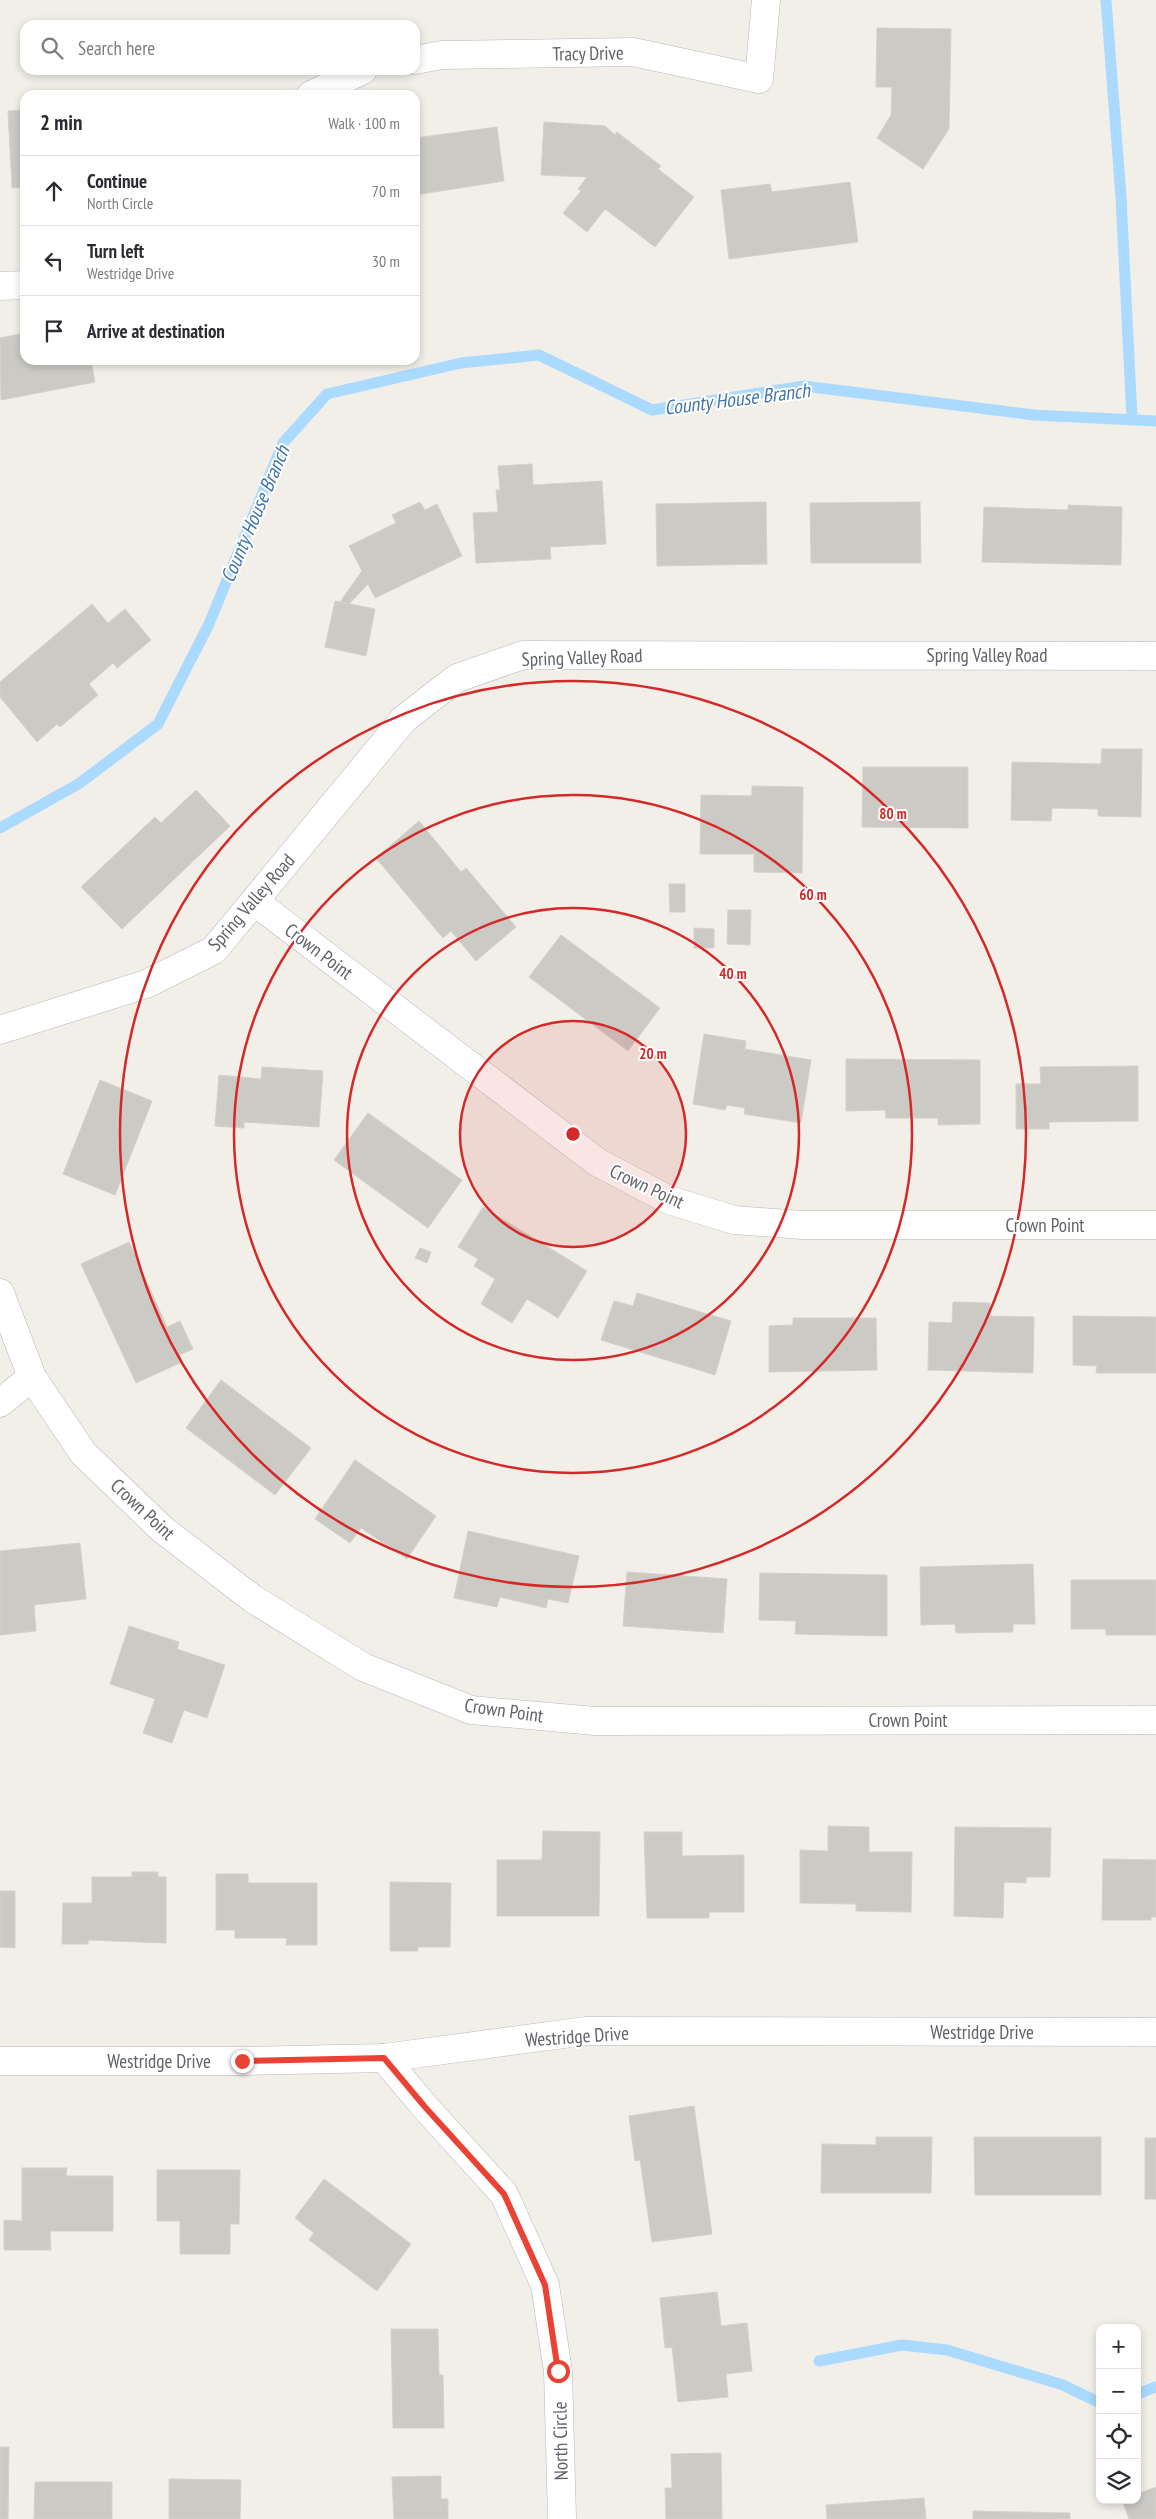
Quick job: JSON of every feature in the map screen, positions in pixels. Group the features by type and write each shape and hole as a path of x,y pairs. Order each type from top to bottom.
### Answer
{"street":[{"name":"Tracy Drive","path":"420,59 442,55 633,52 760,79 766,0"},
{"path":"321,90 353,75"},
{"path":"0,286 20,285"},
{"name":"Spring Valley Road","path":"0,1030 146,984 214,950 404,719 457,678 523,655 1156,656"},
{"name":"Crown Point","path":"255,902 597,1162 668,1200 734,1220 802,1225 1156,1225"},
{"name":"Crown Point","path":"0,1293 32,1377 83,1452 162,1529 253,1599 363,1667 471,1710 595,1721 1156,1720"},
{"path":"0,1403 32,1377"},
{"name":"Westridge Drive","path":"0,2060 242,2061 384,2058 586,2031 1156,2032"},
{"name":"North Circle","path":"384,2058 425,2107 504,2194 545,2285 558,2371 562,2519"}],"building":[{"path":"877,28 951,29 949,129 923,169 877,138 891,115 892,87 876,87"},
{"path":"20,110 20,187 12,188 8,111"},
{"path":"544,122 605,126 615,135 617,132 661,166 658,169 694,197 655,247 605,209 587,232 563,213 581,191 578,189 587,177 541,175"},
{"path":"497,127 504,181 420,194 420,137"},
{"path":"850,182 858,242 729,259 721,190 770,184 772,192"},
{"path":"20,334 20,365 92,365 95,382 1,400 0,338"},
{"path":"532,464 533,485 602,481 606,544 550,547 551,559 476,563 473,513 498,512 496,490 500,490 498,466"},
{"path":"420,502 425,510 437,504 462,556 375,598 368,584 349,604 340,602 362,571 349,546 396,523 392,515"},
{"path":"766,502 767,564 657,566 656,504"},
{"path":"920,502 921,563 811,563 810,503"},
{"path":"1068,505 1122,507 1121,565 982,562 984,507 1068,510"},
{"path":"335,601 375,609 366,656 325,647"},
{"path":"92,604 108,623 125,609 151,640 117,668 113,663 89,684 98,695 60,727 57,724 37,742 0,697 0,682"},
{"path":"1102,749 1142,749 1141,817 1098,816 1098,809 1052,808 1051,821 1011,820 1012,762 1101,764"},
{"path":"863,767 968,767 968,828 862,827"},
{"path":"752,786 803,787 802,873 754,872 754,854 700,854 701,795 752,796"},
{"path":"196,790 230,826 122,929 81,887 155,817 161,823"},
{"path":"419,821 461,872 466,868 516,927 476,961 451,931 443,938 376,858"},
{"path":"669,884 685,884 685,912 670,912"},
{"path":"728,910 751,910 750,945 727,944"},
{"path":"694,928 714,929 714,948 694,948"},
{"path":"561,935 660,1008 628,1051 529,977"},
{"path":"704,1034 746,1041 745,1049 811,1060 801,1123 744,1114 745,1108 727,1105 725,1110 693,1104"},
{"path":"846,1059 980,1060 980,1124 938,1125 938,1118 886,1118 885,1110 846,1111"},
{"path":"1138,1066 1138,1121 1049,1122 1049,1129 1016,1129 1016,1084 1041,1084 1040,1067"},
{"path":"262,1067 323,1071 319,1127 244,1122 244,1128 215,1126 219,1075 261,1079"},
{"path":"100,1080 152,1101 115,1195 63,1174"},
{"path":"368,1113 462,1180 428,1228 334,1160"},
{"path":"483,1207 587,1271 558,1318 527,1299 512,1323 481,1304 495,1279 474,1266 478,1259 458,1247"},
{"path":"129,1242 167,1327 180,1321 193,1349 179,1355 182,1362 136,1383 81,1264"},
{"path":"420,1248 431,1252 427,1263 415,1258"},
{"path":"637,1293 731,1321 715,1375 601,1340 614,1301 633,1306"},
{"path":"953,1302 990,1303 990,1316 1034,1317 1033,1373 928,1370 929,1322 952,1323"},
{"path":"1073,1316 1156,1317 1156,1373 1096,1373 1097,1366 1073,1365"},
{"path":"793,1318 876,1318 877,1370 769,1372 769,1326 793,1325"},
{"path":"221,1380 311,1448 275,1495 186,1428"},
{"path":"355,1460 436,1516 407,1559 361,1528 350,1543 315,1519"},
{"path":"468,1531 579,1556 568,1603 548,1599 546,1608 500,1597 497,1607 454,1598"},
{"path":"80,1543 86,1599 34,1605 36,1631 0,1635 0,1551"},
{"path":"1033,1564 1035,1624 1013,1624 1013,1632 956,1633 955,1624 921,1625 920,1567"},
{"path":"627,1572 727,1579 723,1633 623,1626"},
{"path":"760,1573 887,1575 887,1636 795,1634 796,1621 759,1620"},
{"path":"1071,1580 1156,1580 1156,1635 1106,1635 1106,1629 1071,1629"},
{"path":"129,1626 179,1642 177,1649 225,1665 207,1718 184,1710 172,1743 143,1733 155,1699 110,1684"},
{"path":"828,1826 869,1827 869,1852 912,1852 911,1912 856,1911 856,1904 800,1903 800,1850 828,1851"},
{"path":"955,1827 1051,1828 1050,1877 1026,1877 1026,1883 1004,1882 1003,1918 954,1916"},
{"path":"543,1831 600,1832 599,1916 497,1916 497,1860 542,1860"},
{"path":"644,1832 682,1832 682,1856 744,1855 744,1912 709,1912 709,1918 647,1918"},
{"path":"1103,1859 1156,1860 1156,1917 1151,1917 1151,1920 1102,1920"},
{"path":"132,1872 158,1872 158,1877 166,1877 166,1943 88,1940 88,1944 62,1944 63,1903 92,1903 92,1877 132,1877"},
{"path":"216,1874 248,1874 248,1883 317,1883 317,1945 286,1945 287,1938 235,1938 235,1930 216,1930"},
{"path":"390,1882 451,1883 450,1947 418,1947 418,1951 390,1951"},
{"path":"0,1891 15,1891 15,1948 0,1947"},
{"path":"694,2106 712,2234 652,2242 640,2160 635,2161 629,2116"},
{"path":"876,2137 932,2137 931,2193 821,2193 822,2144 876,2145"},
{"path":"974,2137 1101,2137 1101,2195 975,2195"},
{"path":"1145,2138 1156,2138 1156,2199 1145,2199"},
{"path":"22,2168 67,2168 66,2176 113,2176 113,2231 50,2231 51,2250 4,2250 4,2220 22,2221"},
{"path":"157,2170 240,2170 239,2224 230,2224 230,2254 180,2254 180,2221 157,2221"},
{"path":"324,2179 411,2244 377,2291 309,2240 314,2233 295,2218"},
{"path":"717,2292 721,2326 747,2323 752,2371 726,2374 728,2397 678,2402 672,2347 665,2348 660,2298"},
{"path":"391,2329 438,2329 439,2375 443,2375 444,2428 393,2428"},
{"path":"0,2447 9,2447 8,2519 0,2519"},
{"path":"721,2453 722,2519 666,2519 665,2488 672,2488 671,2454"},
{"path":"441,2476 441,2499 448,2499 448,2519 394,2519 392,2477"},
{"path":"169,2479 241,2480 240,2519 169,2519"},
{"path":"35,2482 112,2482 112,2519 34,2519"},
{"path":"1156,2487 1156,2519 1129,2519 1123,2504 1141,2504 1141,2493"},
{"path":"924,2498 926,2519 827,2519 826,2505"},
{"path":"973,2511 1070,2513 1070,2519 973,2519"}],"waterway":[{"path":"1106,0 1121,197 1132,419"},
{"name":"County House Branch","path":"0,828 80,783 158,724 209,624 283,443 327,394 461,363 539,355 652,410 804,386 1034,415 1156,421"},
{"path":"819,2361 902,2345 947,2350 1063,2385 1096,2401"},
{"path":"1141,2393 1156,2387"}],"route":[{"path":"242,2061 384,2058 425,2107 504,2194 545,2285 558,2371"}]}
